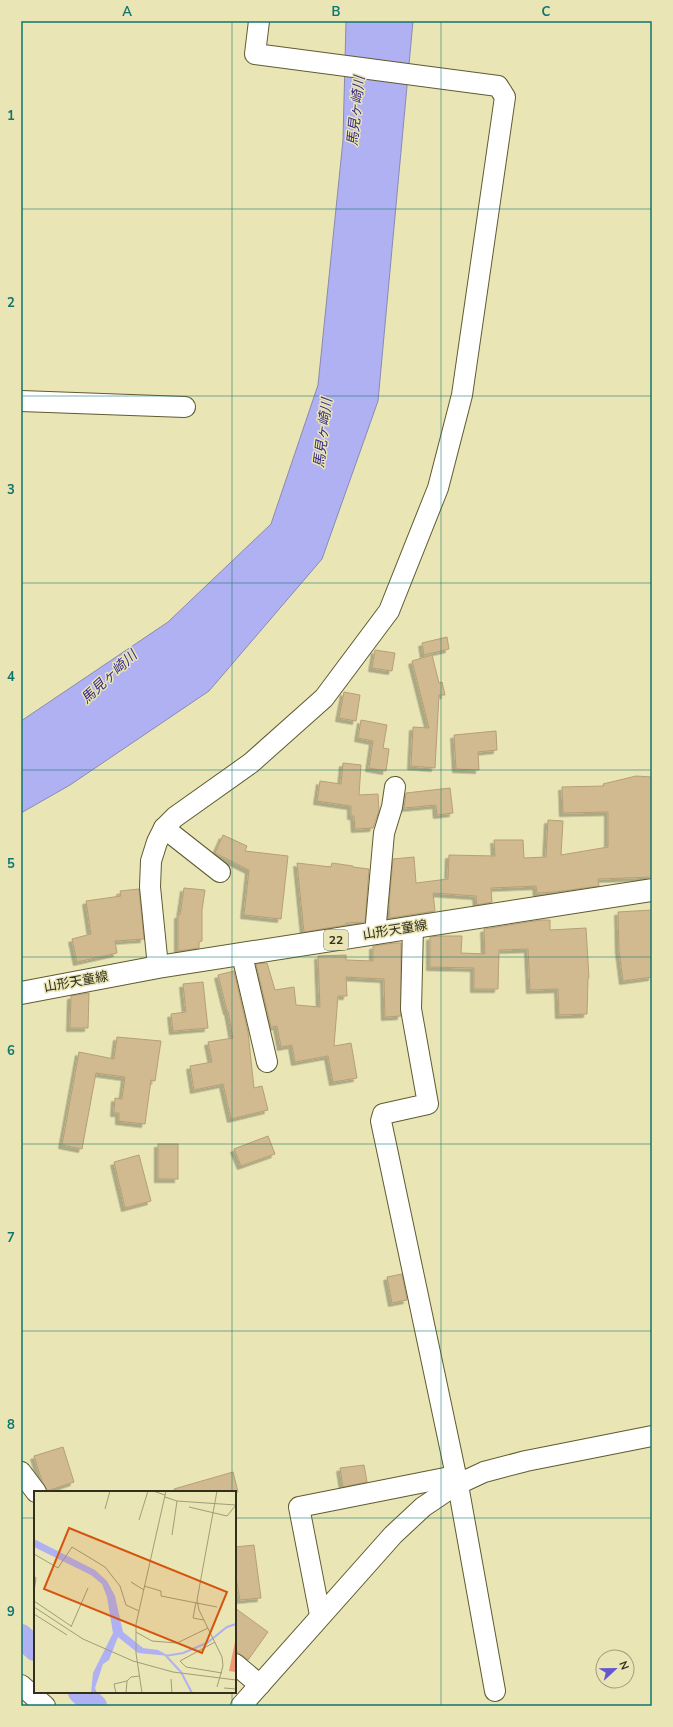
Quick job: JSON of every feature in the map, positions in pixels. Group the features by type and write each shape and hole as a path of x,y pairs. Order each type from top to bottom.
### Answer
{"main road":[{"name":"山形天童線","path":"21,993 158,967 652,890"}],"street":[{"path":"158,967 150,887 151,861 157,842 164,828 175,817 251,763 324,698 388,611 438,488 462,395 505,97 498,86 255,54 260,21"},
{"path":"21,401 185,407"},
{"path":"375,934 384,833 392,807 395,787"},
{"path":"164,828 220,872"},
{"path":"412,927 411,1009 428,1104 383,1114 381,1121 456,1480 495,1691"},
{"path":"242,955 267,1062"},
{"path":"320,1615 299,1507 456,1480 526,1462 652,1436"},
{"path":"21,1472 35,1491"},
{"path":"241,1706 320,1615 393,1535 423,1507 456,1480"},
{"path":"236,1665 260,1685"},
{"path":"21,1685 45,1706"}],"water":[{"name":"馬見ヶ崎川","path":"346,21 413,21 378,401 322,559 209,691 70,785 21,813 21,721 168,622 271,524 318,385 343,140"}],"building":[{"path":"447,637 449,649 424,655 422,643"},
{"path":"375,650 395,653 392,671 372,668"},
{"path":"432,655 439,683 442,682 445,695 439,695 435,768 411,766 413,727 429,728 412,661"},
{"path":"344,692 360,695 356,721 339,718"},
{"path":"361,720 387,725 383,748 389,749 386,771 369,768 373,741 358,738"},
{"path":"496,731 497,750 478,752 479,770 456,769 454,735"},
{"path":"343,763 361,765 359,795 378,794 379,811 373,828 355,829 354,816 351,816 351,806 317,801 320,781 341,784"},
{"path":"636,776 652,777 652,877 598,879 599,886 555,892 537,893 536,886 491,888 492,902 477,905 476,896 433,893 435,911 390,918 389,905 393,859 414,857 416,883 448,879 449,855 495,856 494,840 523,840 524,858 546,857 548,820 563,821 561,855 608,847 608,812 563,813 562,787 604,786 603,784"},
{"path":"450,788 453,813 437,815 436,805 404,808 406,793"},
{"path":"223,835 247,846 245,851 288,856 281,919 244,915 249,870 215,853"},
{"path":"297,863 331,867 332,863 369,869 365,922 346,923 346,925 304,932"},
{"path":"184,888 205,890 202,910 202,941 199,942 199,948 178,951 178,915 180,915"},
{"path":"139,889 144,939 115,941 117,953 77,962 72,939 91,934 86,901 121,896 120,891"},
{"path":"652,910 652,977 623,981 619,950 618,912"},
{"path":"541,920 550,920 550,930 586,928 589,978 587,1014 559,1015 558,989 530,990 528,949 499,950 498,989 474,989 474,968 430,967 430,937 462,936 461,953 485,954 484,929"},
{"path":"401,943 401,1016 385,1017 384,979 346,977 347,996 338,996 334,1046 351,1043 357,1078 333,1082 328,1056 295,1062 292,1045 281,1047 277,1026 271,1027 256,964 267,963 275,990 294,987 296,1005 320,1007 318,956 346,955 346,960 373,961 373,946"},
{"path":"234,971 248,1032 254,1088 262,1086 268,1110 231,1119 223,1084 194,1090 190,1066 212,1062 208,1042 233,1038 228,1011 218,975"},
{"path":"203,982 208,1028 173,1031 171,1014 186,1012 183,984"},
{"path":"89,993 88,1028 70,1028 71,996"},
{"path":"117,1037 161,1041 155,1081 151,1080 145,1124 119,1121 119,1113 114,1113 115,1098 122,1099 125,1077 96,1073 82,1149 62,1145 79,1052 114,1059"},
{"path":"268,1136 275,1154 241,1166 234,1149"},
{"path":"158,1144 178,1144 178,1179 158,1179"},
{"path":"139,1155 151,1201 125,1208 114,1162"},
{"path":"402,1274 407,1300 392,1303 387,1277"},
{"path":"63,1447 74,1482 47,1491 42,1481 34,1456"},
{"path":"364,1465 367,1482 343,1487 340,1468"},
{"path":"233,1472 238,1492 174,1491 174,1489"},
{"path":"254,1545 261,1598 240,1600 236,1578 236,1547"},
{"path":"236,1609 268,1632 248,1660 236,1651"}],"waterway":[{"path":"21,1636 34,1648"},
{"path":"81,1693 95,1706"}]}
